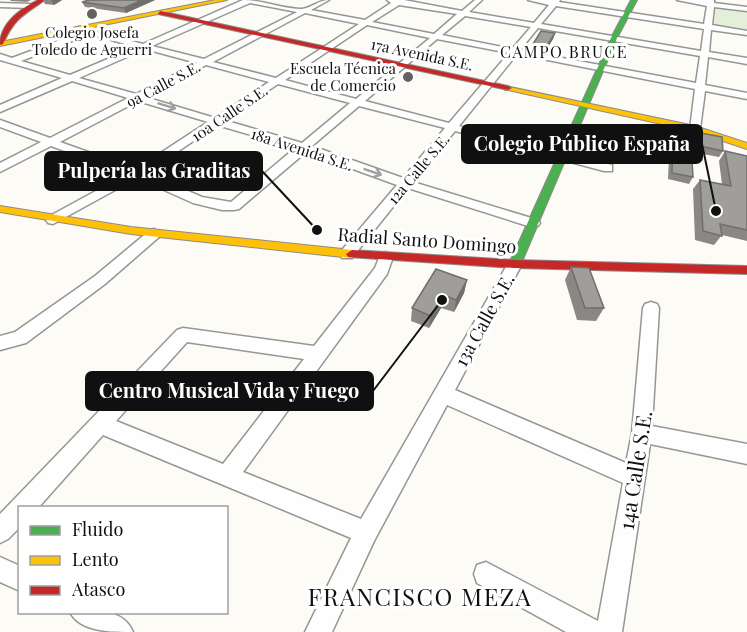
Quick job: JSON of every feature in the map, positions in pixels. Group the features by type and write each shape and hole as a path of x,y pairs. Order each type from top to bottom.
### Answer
{"street":[{"path":"36,3 10,20 4,31 0,48 224,0"},
{"path":"0,109 248,0 747,96"},
{"name":"9a Calle S.E.","path":"0,168 326,0"},
{"path":"386,0 747,61"},
{"path":"0,123 50,144 137,173 211,204 234,206 306,148 356,102 479,0"},
{"path":"531,0 747,33"},
{"name":"13a Calle S.E.","path":"318,632 366,532 514,264 614,38 634,0"},
{"path":"680,0 711,2 747,9"},
{"name":"10a Calle S.E.","path":"53,220 137,173 399,1"},
{"name":"12a Calle S.E.","path":"346,254 407,184 556,2"},
{"path":"695,129 711,2"},
{"path":"0,4 36,3"},
{"name":"17a Avenida S.E.","path":"160,13 695,129 747,146"},
{"path":"0,66 83,31 608,168"},
{"name":"18a Avenida S.E.","path":"0,48 13,61 306,148 407,184 533,223"},
{"name":"Radial Santo Domingo","path":"0,209 53,220 154,234 346,254 514,264 747,270"},
{"path":"0,343 20,338 100,280 154,234"},
{"path":"227,476 382,270 386,257"},
{"name":"14a Calle S.E.","path":"609,632 642,433 651,308"},
{"path":"24,506 183,335 318,354"},
{"path":"443,394 633,477"},
{"path":"99,424 366,532"},
{"path":"642,433 747,454"},
{"path":"0,531 18,512"},
{"path":"0,569 18,578"},
{"path":"486,574 592,632"},
{"path":"87,614 120,632"}],"green space":[{"path":"715,7 747,12 747,31 714,26"}],"building":[{"path":"142,0 124,8 82,2"},
{"path":"541,31 555,33 546,47 533,44"},
{"path":"673,128 722,137 723,151 691,144 693,177 672,173"},
{"path":"725,151 747,156 747,230 720,224 722,236 703,231 700,180 731,186"},
{"path":"571,267 589,268 604,308 585,308"},
{"path":"436,269 467,280 456,300 444,295 431,316 412,308"}],"traffic: fast":[{"path":"515,264 614,38 634,0"}],"traffic: slow":[{"path":"0,44 224,0"},
{"path":"508,88 695,129 747,146"},
{"path":"0,209 131,231 352,254"}],"traffic: jam":[{"path":"1,43 11,22 42,0"},
{"path":"160,13 508,88"},
{"path":"352,254 515,264 747,270"}],"place":[{"name":"Colegio Josefa Toledo de Aguerri","path":"92,14"},
{"name":"Escuela Técnica de Comercio","path":"408,77"},
{"name":"Colegio Público España","path":"716,211"},
{"name":"Pulpería las Graditas","path":"317,230"},
{"name":"Centro Musical Vida y Fuego","path":"442,300"}],"district":[{"name":"CAMPO BRUCE","path":"564,51"},
{"name":"FRANCISCO MEZA","path":"420,596"}]}
